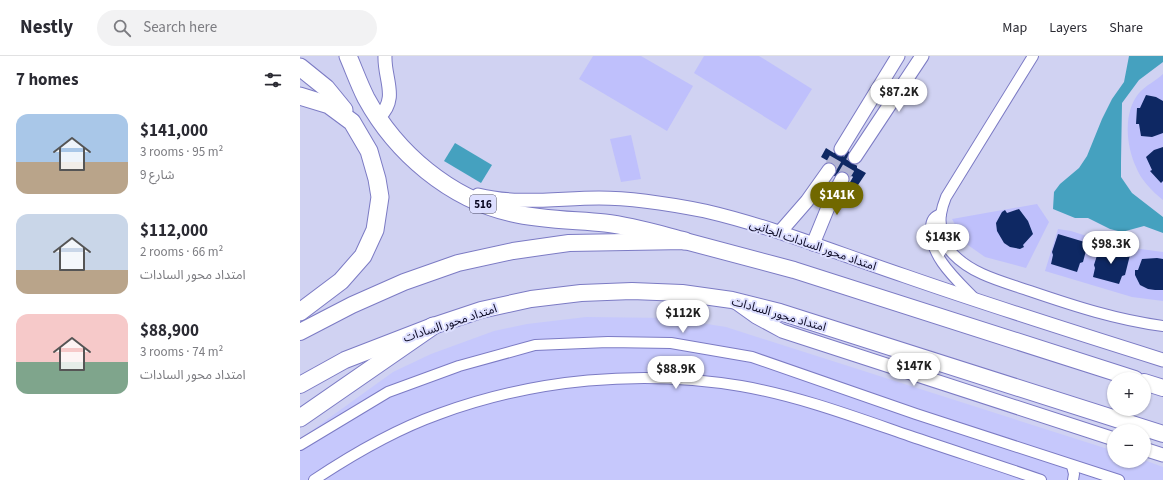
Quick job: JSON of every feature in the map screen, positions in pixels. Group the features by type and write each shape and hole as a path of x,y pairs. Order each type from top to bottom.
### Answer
{"highway":[{"name":"516","path":"348,56 367,98 389,132 408,154 453,189 481,203 511,213 542,218 606,223 644,230 685,241"},
{"path":"300,67 326,88 340,104 352,122 369,151 377,179 380,197 375,230 363,256 341,281 300,312"},
{"path":"300,96 329,104 352,122"},
{"path":"300,418 433,326"}],"main road":[{"path":"300,332 352,305 404,282 458,263 513,250 569,243 685,241 794,270 1113,372"},
{"name":"امتداد محور السادات","path":"300,385 345,360 433,326 481,310 531,299 581,293 632,291 682,293 732,300 788,315 1163,434"},
{"path":"1151,384 1163,388"}],"street":[{"path":"379,117 388,106 390,99 385,56"},
{"path":"841,150 898,56"},
{"path":"855,157 922,56"},
{"path":"1033,56 946,197 941,214 943,235 950,249 962,262 987,276 1076,306 1122,319 1163,326"},
{"path":"780,232 807,201 829,170"},
{"path":"813,244 831,200 842,179"},
{"name":"امتداد محور السادات الجانبى","path":"453,189 492,199 514,201 599,198 636,200 672,204 707,212 780,232 978,301 1163,360"},
{"path":"941,214 936,216 931,223 931,234 934,247 946,267 978,301"},
{"path":"732,300 756,317 782,331 1107,437"},
{"path":"300,446 388,392 459,366 535,345 608,342 671,343 752,357 1072,466 1094,476 1119,480"},
{"path":"314,480 356,453 395,433 438,414 468,404 515,392 589,380 626,378 664,378 704,381 768,392 884,427 1041,480"},
{"path":"1151,451 1163,455"},
{"path":"1072,466 1074,474 1073,480"}],"shaded area":[{"path":"593,56 641,56 693,86 667,131 579,79"},
{"path":"704,56 759,56 812,89 786,130 694,73"},
{"path":"1129,56 1163,56 1163,62 1139,80 1122,103 1121,177 1132,193 1163,217 1163,233 1144,226 1122,232 1110,229 1088,218 1075,218 1053,209 1054,192 1060,184 1079,168 1087,156 1112,99 1124,82"},
{"path":"1163,74 1163,200 1147,185 1138,172 1128,139 1128,119 1130,109 1139,93"},
{"path":"631,135 641,179 621,182 610,139"},
{"path":"455,143 492,165 481,183 444,161"},
{"path":"1037,204 1049,222 1026,268 985,257 965,243 952,219"},
{"path":"1058,229 1071,231 1118,246 1163,252 1163,301 1132,297 1045,271"},
{"path":"586,317 669,318 726,327 1107,449 1107,468 1151,468 1151,463 1163,467 1163,480 300,480 300,439 393,372 431,354 494,331 527,324"}],"building":[{"path":"1146,95 1156,97 1163,101 1163,133 1152,137 1141,136 1139,124 1136,124 1137,108 1140,108"},
{"path":"1163,147 1163,181 1161,183 1150,171 1152,170 1146,157 1154,150"},
{"path":"826,148 834,153 836,151 846,150 853,154 857,160 857,168 866,173 856,188 849,184 853,177 852,176 845,179 838,178 831,174 828,161 821,157"},
{"path":"1019,209 1028,221 1033,234 1023,245 1024,247 1020,249 1010,247 1004,243 997,231 996,223 1002,212 1005,210 1007,213"},
{"path":"1058,234 1088,243 1083,262 1080,263 1077,272 1051,264 1053,255 1052,252"},
{"path":"1100,246 1130,255 1125,275 1122,276 1119,284 1093,277 1095,268 1094,265"},
{"path":"1142,259 1163,259 1163,290 1148,289 1140,285 1135,275 1135,270 1138,270"}],"tunnel":[{"path":"829,170 841,149"},
{"path":"842,179 855,157"}]}
